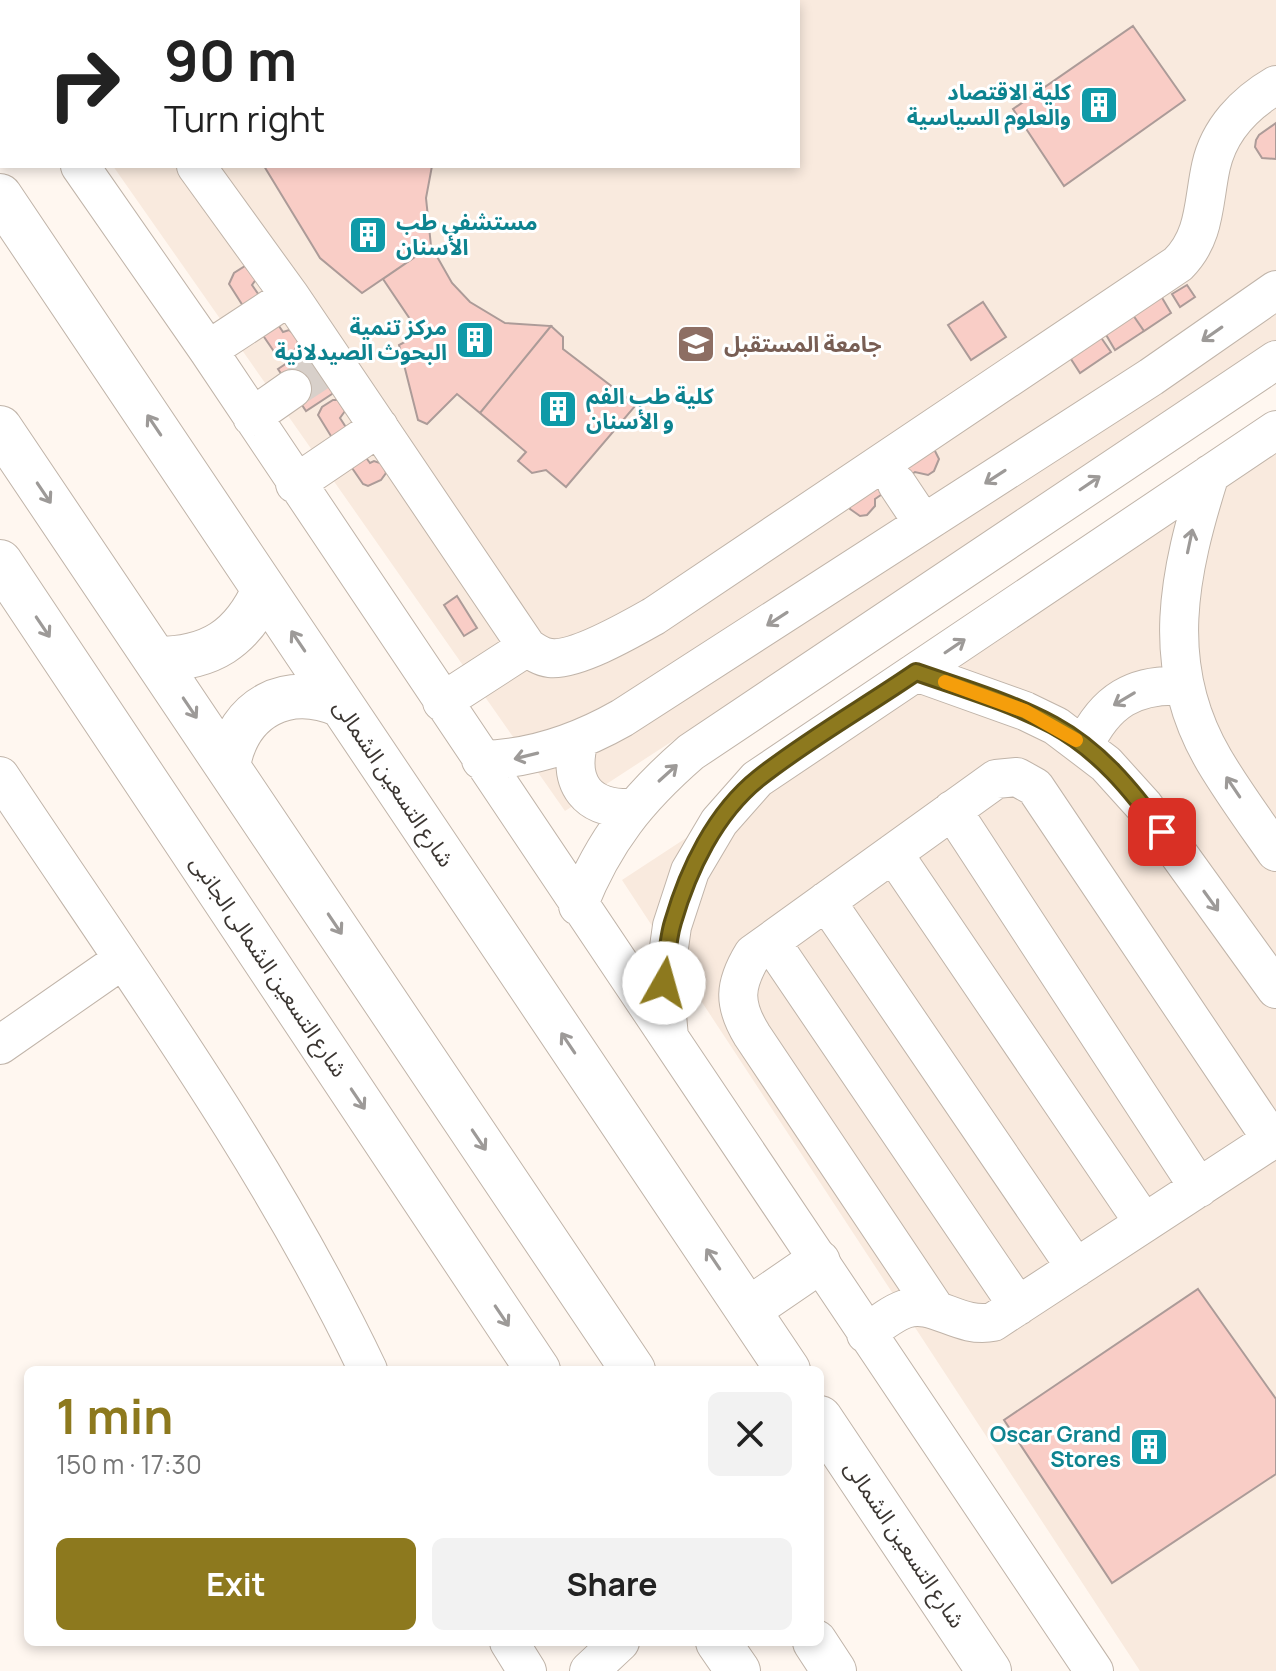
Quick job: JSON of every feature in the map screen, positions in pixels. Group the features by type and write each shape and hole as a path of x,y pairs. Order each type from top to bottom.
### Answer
{"main road":[{"name":"شارع التسعين الشمالى","path":"0,196 785,1366"},
{"path":"0,428 630,1366"},
{"name":"شارع التسعين الشمالى الجانبى","path":"0,562 535,1366"},
{"path":"157,659 196,656 231,638 256,608 264,590"},
{"path":"228,765 238,733 248,719 269,705 292,696 309,696 341,705"},
{"path":"748,1310 818,1262"},
{"name":"شارع التسعين الشمالى","path":"824,1424 989,1671"},
{"path":"721,1646 738,1671"},
{"path":"818,1646 834,1671"}],"street":[{"path":"197,168 290,296 315,374 379,427 527,647 549,658 561,657 628,631 890,472 1178,264 1199,235 1211,164 1218,145 1228,127 1247,105 1276,85"},
{"path":"81,168 208,350 578,906 1094,1671"},
{"path":"481,760 511,759 579,740 622,718 1151,377 1276,290"},
{"path":"208,350 290,296"},
{"path":"578,906 601,855 633,808 691,752 1276,360"},
{"path":"252,417 315,374"},
{"path":"295,484 379,427"},
{"path":"669,1040 664,983 672,926 690,871 719,822 757,779 1276,430"},
{"path":"890,472 923,523"},
{"path":"1210,474 1194,524 1180,586 1177,635 1184,686 1213,759 1276,852"},
{"path":"442,702 527,647"},
{"path":"916,672 1025,711 1056,726 1106,764 1135,795 1276,989"},
{"path":"1084,746 1106,710 1123,697 1142,688 1163,684 1184,686"},
{"path":"579,740 574,761 578,782 591,799 611,809 633,808"},
{"path":"0,776 209,1091 291,1225 366,1366"},
{"path":"866,1334 904,1309 915,1307 936,1310 969,1323 993,1322 1274,1138 1035,787 1017,777 996,779 753,954 742,973 737,995 740,1016 936,1310"},
{"path":"952,810 1199,1188"},
{"path":"893,853 1144,1223"},
{"path":"826,901 1076,1268"},
{"path":"771,942 1018,1306"},
{"path":"0,1045 122,960"},
{"path":"511,1646 527,1671"},
{"path":"589,1671 616,1646"}],"shaded area":[{"name":"جامعة المستقبل","path":"800,0 1276,0 1276,348 565,811 114,168 800,168"},
{"path":"1276,452 1276,1671 1140,1671 622,880"}],"building":[{"name":"كلية الاقتصاد والعلوم السياسية","path":"1133,26 1185,100 1064,186 1013,109"},
{"path":"1276,123 1276,159 1262,158 1255,147 1256,140"},
{"name":"مستشفي طب الأسنان","path":"265,168 432,168 426,198 431,246 362,293 320,258"},
{"name":"مركز تنمية البحوث الصيدلانية","path":"431,246 452,283 470,302 505,323 551,326 480,413 457,394 427,424 418,420 399,345 420,334 383,279"},
{"path":"245,266 257,278 252,285 261,298 245,309 229,284 234,273"},
{"path":"1187,285 1195,297 1180,307 1172,294"},
{"path":"1161,296 1171,313 1144,331 1133,315"},
{"path":"983,302 1006,337 971,360 948,325"},
{"path":"1133,315 1144,331 1115,350 1105,333"},
{"path":"275,320 283,332 289,330 299,338 295,350 281,356 275,353 260,331"},
{"name":"كلية طب الفم و الأسنان","path":"551,326 563,337 563,349 636,405 566,487 546,470 532,473 518,461 526,452 480,413"},
{"path":"1100,336 1111,352 1080,373 1069,356"},
{"path":"307,350 335,392 306,411 278,369"},
{"path":"338,400 345,411 340,418 349,432 334,441 318,415 322,407"},
{"path":"933,447 939,459 934,471 928,475 915,472 875,499 875,506 867,515 860,516 850,509 849,502"},
{"path":"364,455 370,463 383,464 386,473 381,480 368,486 363,484 350,465"},
{"path":"457,596 477,628 464,636 444,605"},
{"name":"Oscar Grand Stores","path":"1198,1289 1276,1399 1276,1474 1112,1583 1004,1420"}],"tunnel":[{"path":"292,389 321,370"}],"slow traffic":[{"path":"945,682 1025,711 1076,740"}],"place":[{"name":"كلية الاقتصاد والعلوم السياسية","path":"1099,105"},
{"name":"مستشفي طب الأسنان","path":"368,235"},
{"name":"مركز تنمية البحوث الصيدلانية","path":"475,340"},
{"name":"جامعة المستقبل","path":"696,344"},
{"name":"كلية طب الفم و الأسنان","path":"558,409"},
{"name":"Oscar Grand Stores","path":"1149,1447"}],"route":[{"path":"664,983 672,926 690,871 719,822 757,779 916,672 1025,711 1056,726 1106,764 1126,784 1162,832"}]}
